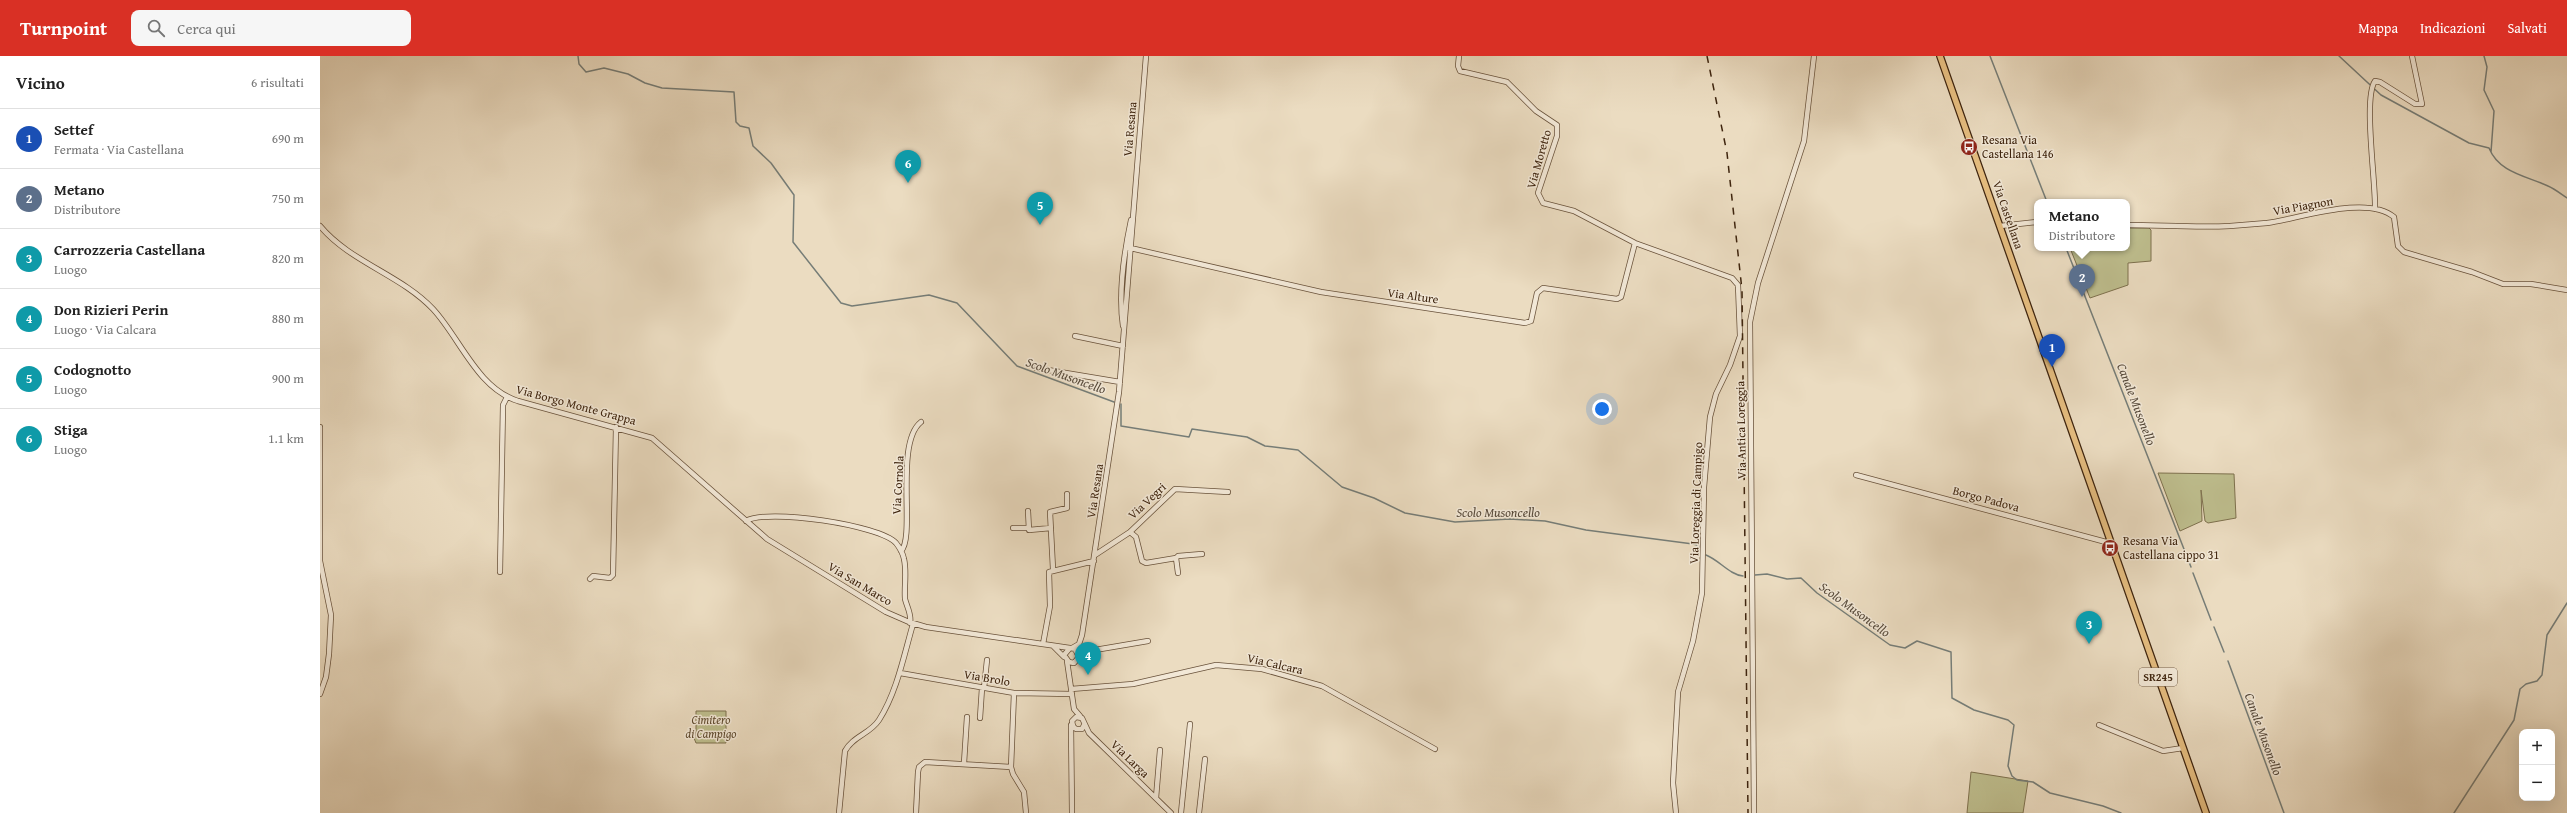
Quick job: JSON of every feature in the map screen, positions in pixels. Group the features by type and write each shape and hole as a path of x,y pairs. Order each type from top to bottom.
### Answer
{"main road":[{"name":"Via Castellana","path":"1940,56 2110,541"},
{"name":"SR245","path":"2110,541 2206,813"}],"street":[{"name":"Via Resana","path":"1076,653 1080,641 1095,555 1120,382 1128,247 1134,203 1146,56"},
{"name":"Via Moretto","path":"1459,56 1458,66 1460,71 1507,82 1536,111 1557,125 1557,136 1538,193 1541,202 1547,205 1574,211 1635,243"},
{"name":"Via Antica Loreggia","path":"1754,813 1750,322 1758,283 1804,141 1814,56"},
{"path":"2375,209 2369,109 2372,86 2375,81 2380,82 2415,104 2422,104 2412,56"},
{"name":"Via Piagnon","path":"2130,225 2228,226 2268,223 2333,209 2375,209 2389,213 2394,217 2398,246 2404,252 2472,272 2503,284 2531,284 2567,290"},
{"path":"2000,226 2034,222"},
{"name":"Via Borgo Monte Grappa","path":"320,226 335,241 430,306 484,377 507,396 652,438 690,471"},
{"name":"Via Alture","path":"1128,247 1335,295 1525,323 1530,321 1537,293 1543,288 1617,299 1621,298 1635,243"},
{"name":"Via Loreggia di Campigo","path":"1635,243 1732,278 1738,285 1739,339 1714,400 1708,439 1704,486 1703,585 1693,641 1678,692 1672,783 1676,813"},
{"path":"1075,336 1123,346"},
{"path":"1036,368 1120,382"},
{"path":"500,572 503,407 507,396"},
{"name":"Via Cornola","path":"901,551 906,543 906,487 911,437 914,429 921,422"},
{"path":"320,427 320,561 331,615 326,677 320,694"},
{"path":"590,579 593,576 610,578 613,575 616,427"},
{"name":"Via San Marco","path":"690,471 746,521 777,545 886,612 911,623 1043,644 1076,653"},
{"name":"Borgo Padova","path":"1856,475 2106,542 2110,541"},
{"name":"Via Vegri","path":"1095,555 1130,532 1176,489 1228,492"},
{"path":"1043,644 1050,602 1048,576 1053,569 1050,512 1067,508 1067,494"},
{"path":"1028,511 1029,528"},
{"path":"746,521 753,518 807,518 867,528 892,540 901,551 904,560 905,595 911,623 900,673 880,719 869,730 850,742 846,751 839,813"},
{"path":"1013,528 1029,528 1029,530 1051,528"},
{"name":"Via Vegri","path":"1130,532 1136,537 1139,558 1142,562 1146,563 1176,558"},
{"path":"1178,573 1176,558 1178,556 1202,554"},
{"path":"1053,569 1094,561"},
{"path":"1065,659 1076,653 1148,642"},
{"name":"Via San Marco","path":"1051,646 1065,659"},
{"path":"1072,813 1072,693 1071,678 1065,659 1066,650 1076,653 1089,651"},
{"path":"1071,678 1076,653"},
{"path":"980,718 988,660"},
{"name":"Via Calcara","path":"1072,693 1133,684 1216,665 1262,669 1322,686 1435,750"},
{"name":"Via Brolo","path":"900,673 1014,693 1072,693"},
{"path":"1014,693 1011,767 1013,774 1024,792 1026,813"},
{"name":"Via Larga","path":"1072,693 1076,712 1081,717 1084,725 1091,734 1171,813"},
{"path":"964,763 967,717"},
{"path":"1072,723 1075,717 1081,717"},
{"path":"1072,723 1079,729"},
{"path":"1181,813 1190,724"},
{"path":"1071,741 1074,732 1084,725"},
{"path":"2099,725 2162,750 2171,751 2183,748"},
{"name":"Via Larga","path":"1079,729 1091,734"},
{"name":"Via Larga","path":"1156,798 1160,750"},
{"path":"1199,813 1205,759"},
{"path":"916,813 918,772 922,764 929,760 1011,767"}],"green space":[{"path":"2130,228 2149,228 2151,230 2151,261 2128,263 2128,285 2090,298 2071,251 2130,251"},
{"path":"2158,473 2234,474 2236,518 2208,523 2205,521 2201,490 2202,521 2180,531"},
{"name":"Cimitero di Campigo","path":"696,711 726,711 726,743 696,743 694,738 696,737"},
{"path":"1971,772 2028,781 2023,813 1967,813"}],"waterway":[{"name":"Scolo Musoncello","path":"578,56 579,64 586,72 604,68 628,74 645,83 662,88 734,92 736,122 740,126 749,128 753,146 771,163 794,195 793,242 841,303 852,306 929,295 957,303 1017,366 1114,402"},
{"name":"Canale Musonello","path":"1990,56 2046,199"},
{"path":"2339,56 2381,95 2469,143 2489,148 2499,163 2514,173 2551,187 2567,198"},
{"path":"2484,56 2487,67 2484,90 2494,111 2491,152"},
{"name":"Canale Musonello","path":"2067,251 2191,567"},
{"name":"Scolo Musoncello","path":"1121,404 1121,426 1189,437 1192,429 1247,437 1265,446 1298,450 1342,487 1374,498 1405,513 1455,522 1510,519 1545,521 1586,530 1693,544 1697,545 1702,551"},
{"name":"Scolo Musoncello","path":"1706,555 1734,573 1743,576"},
{"name":"Canale Musonello","path":"2193,573 2211,620"},
{"name":"Scolo Musoncello","path":"1755,575 1767,574 1787,579 1801,578 1817,593 1890,645 1905,648 1917,641 1951,652 1952,698 1974,710 2008,720 2014,725 2008,766 2012,776 2017,780 2033,782 2050,793 2103,806 2121,813"},
{"path":"2454,813 2514,720 2520,689 2526,684 2537,681 2542,675 2547,635 2567,603"},
{"name":"Canale Musonello","path":"2214,627 2224,652"},
{"name":"Canale Musonello","path":"2228,661 2284,813"}],"railway":[{"path":"1707,56 1727,153 1742,290 1748,813"}],"place":[{"name":"Resana Via Castellana 146","path":"1969,147"},
{"name":"Stiga","path":"908,183"},
{"name":"Codognotto","path":"1040,225"},
{"name":"Metano","path":"2082,297"},
{"name":"Settef","path":"2052,367"},
{"name":"Resana Via Castellana cippo 31","path":"2110,548"},
{"name":"Carrozzeria Castellana","path":"2089,644"},
{"name":"Don Rizieri Perin","path":"1088,675"}]}
